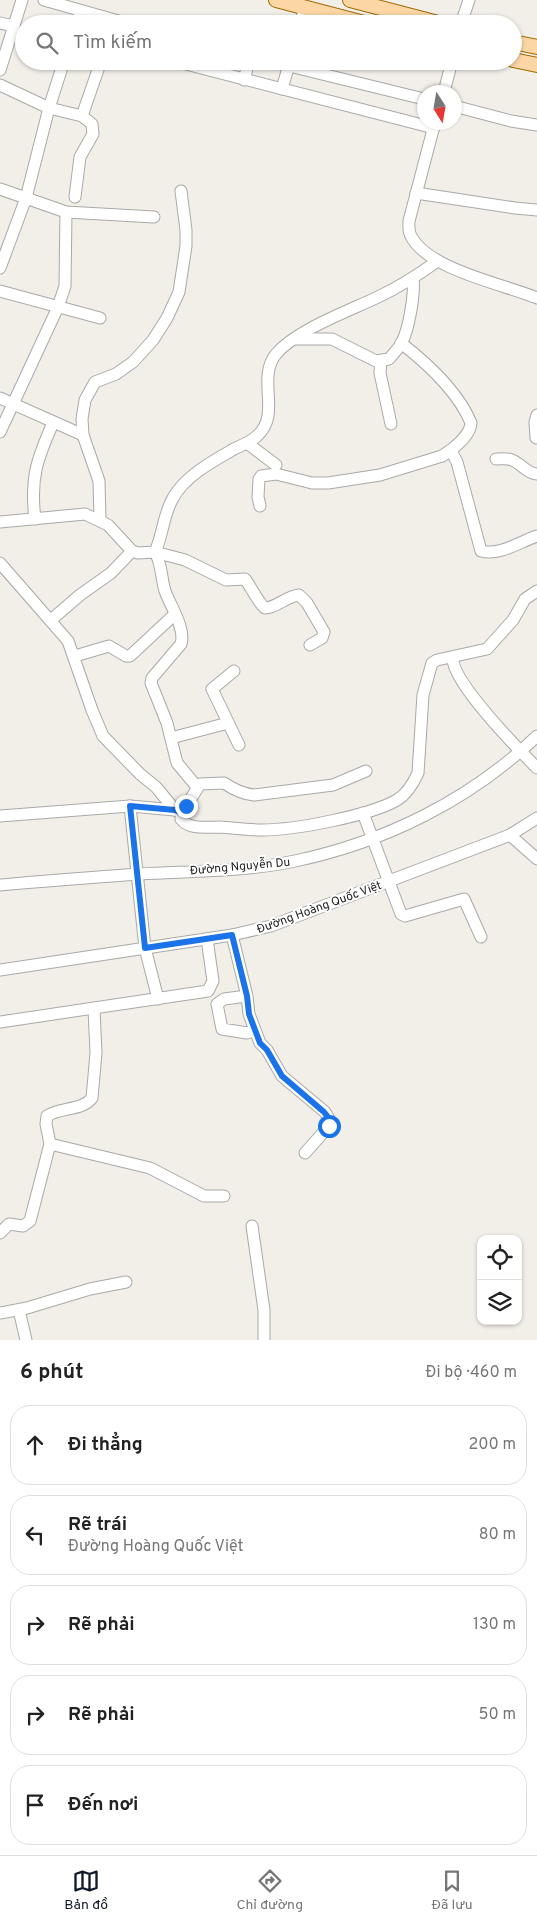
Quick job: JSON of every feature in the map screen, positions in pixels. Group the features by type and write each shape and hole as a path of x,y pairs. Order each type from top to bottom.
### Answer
{"main road":[{"path":"276,0 333,15"},
{"path":"350,0 408,15"},
{"path":"522,44 537,48"},
{"path":"522,62 537,65"}],"street":[{"path":"17,15 22,0"},
{"path":"44,0 96,15"},
{"path":"464,15 469,0"},
{"path":"303,15 305,8"},
{"path":"79,15 81,11"},
{"path":"0,23 14,26"},
{"path":"0,70 15,23"},
{"path":"0,268 26,198 49,108 61,70"},
{"path":"82,116 98,70"},
{"path":"207,70 417,121"},
{"path":"244,80 247,70"},
{"path":"282,89 288,70"},
{"path":"313,70 417,97"},
{"path":"446,85 450,70"},
{"path":"0,85 49,108 82,116 92,124 93,134 80,157 75,198"},
{"path":"462,108 511,121 537,125"},
{"path":"434,130 409,221 409,232 416,243 436,262 537,298"},
{"path":"0,189 66,212 154,217"},
{"path":"100,520 99,481 83,435 83,409 87,394 96,382 116,374 133,362 153,340 167,318 179,292 186,246 181,191"},
{"path":"416,193 537,210"},
{"path":"0,432 58,307 65,286 66,212"},
{"path":"154,552 159,544 173,498 190,478 208,464 247,443 257,436 265,426 269,415 266,386 270,365 276,354 301,333 380,296 413,278 436,262"},
{"path":"295,339 332,338 376,361 389,359 401,343 413,302 413,278"},
{"path":"0,291 100,318"},
{"path":"260,506 258,497 259,479 266,475 276,474 312,483 328,483 380,475 442,456 451,451 471,428 471,423 462,404 416,354 401,343"},
{"path":"381,361 380,373 392,424"},
{"path":"0,398 83,435"},
{"path":"536,438 535,422 537,415"},
{"path":"35,519 32,493 35,470 53,422"},
{"path":"247,443 276,466"},
{"path":"451,451 457,462 481,551 497,551 517,546 537,536"},
{"path":"496,459 514,460 524,469 537,474"},
{"path":"0,522 85,514 108,525 132,551 138,553 154,552 185,560 226,580 245,579 256,594 261,605 265,608 272,607 294,595 299,595 307,603 324,632 322,638 310,645"},
{"path":"52,620 80,595 111,573 132,551"},
{"path":"154,552 160,562 164,589 182,632 181,644 156,673 151,683 171,738 177,763 197,787"},
{"path":"0,563 52,620 68,641 103,736 140,774 156,787 178,811 184,824 189,826 263,830 290,828 363,813 397,800 413,784 418,773 423,695 429,669 434,661 487,649 513,620 526,599 537,591"},
{"path":"75,656 109,646 126,656 130,656 174,614"},
{"path":"453,657 454,669 462,683 520,752 537,768"},
{"path":"234,671 212,689 239,745"},
{"path":"171,738 228,723"},
{"name":"Đường Nguyễn Du","path":"0,885 242,868 294,861 372,840 416,820 458,797 520,752 537,736"},
{"path":"178,811 197,787 208,783 224,782 232,789 254,795 333,785 366,771"},
{"path":"0,816 130,806 178,811"},
{"path":"130,806 145,948 158,999"},
{"path":"363,813 401,914 405,916 464,898 481,936"},
{"name":"Đường Hoàng Quốc Việt","path":"0,970 232,935 288,920 510,835 537,818"},
{"path":"510,835 537,859"},
{"path":"232,935 247,996 249,1014 260,1043 267,1050 282,1076 329,1118 329,1126 305,1153"},
{"path":"0,1022 205,992 212,986 213,981 206,939"},
{"path":"247,996 219,1001 216,1004 217,1011 222,1029 247,1032 255,1030"},
{"path":"0,1233 9,1224 23,1226 30,1221 50,1144 46,1124 48,1116 83,1105 88,1102 93,1094 96,1053 94,1009"},
{"path":"50,1144 150,1168 204,1196 224,1196"},
{"path":"252,1226 264,1310 264,1340"},
{"path":"0,1313 19,1310 90,1289 126,1282"},
{"path":"19,1310 26,1340"}],"route":[{"path":"186,806 182,813 175,810 130,806 145,948 232,935 247,996 249,1014 260,1043 267,1050 282,1076 329,1118 329,1126"}]}
